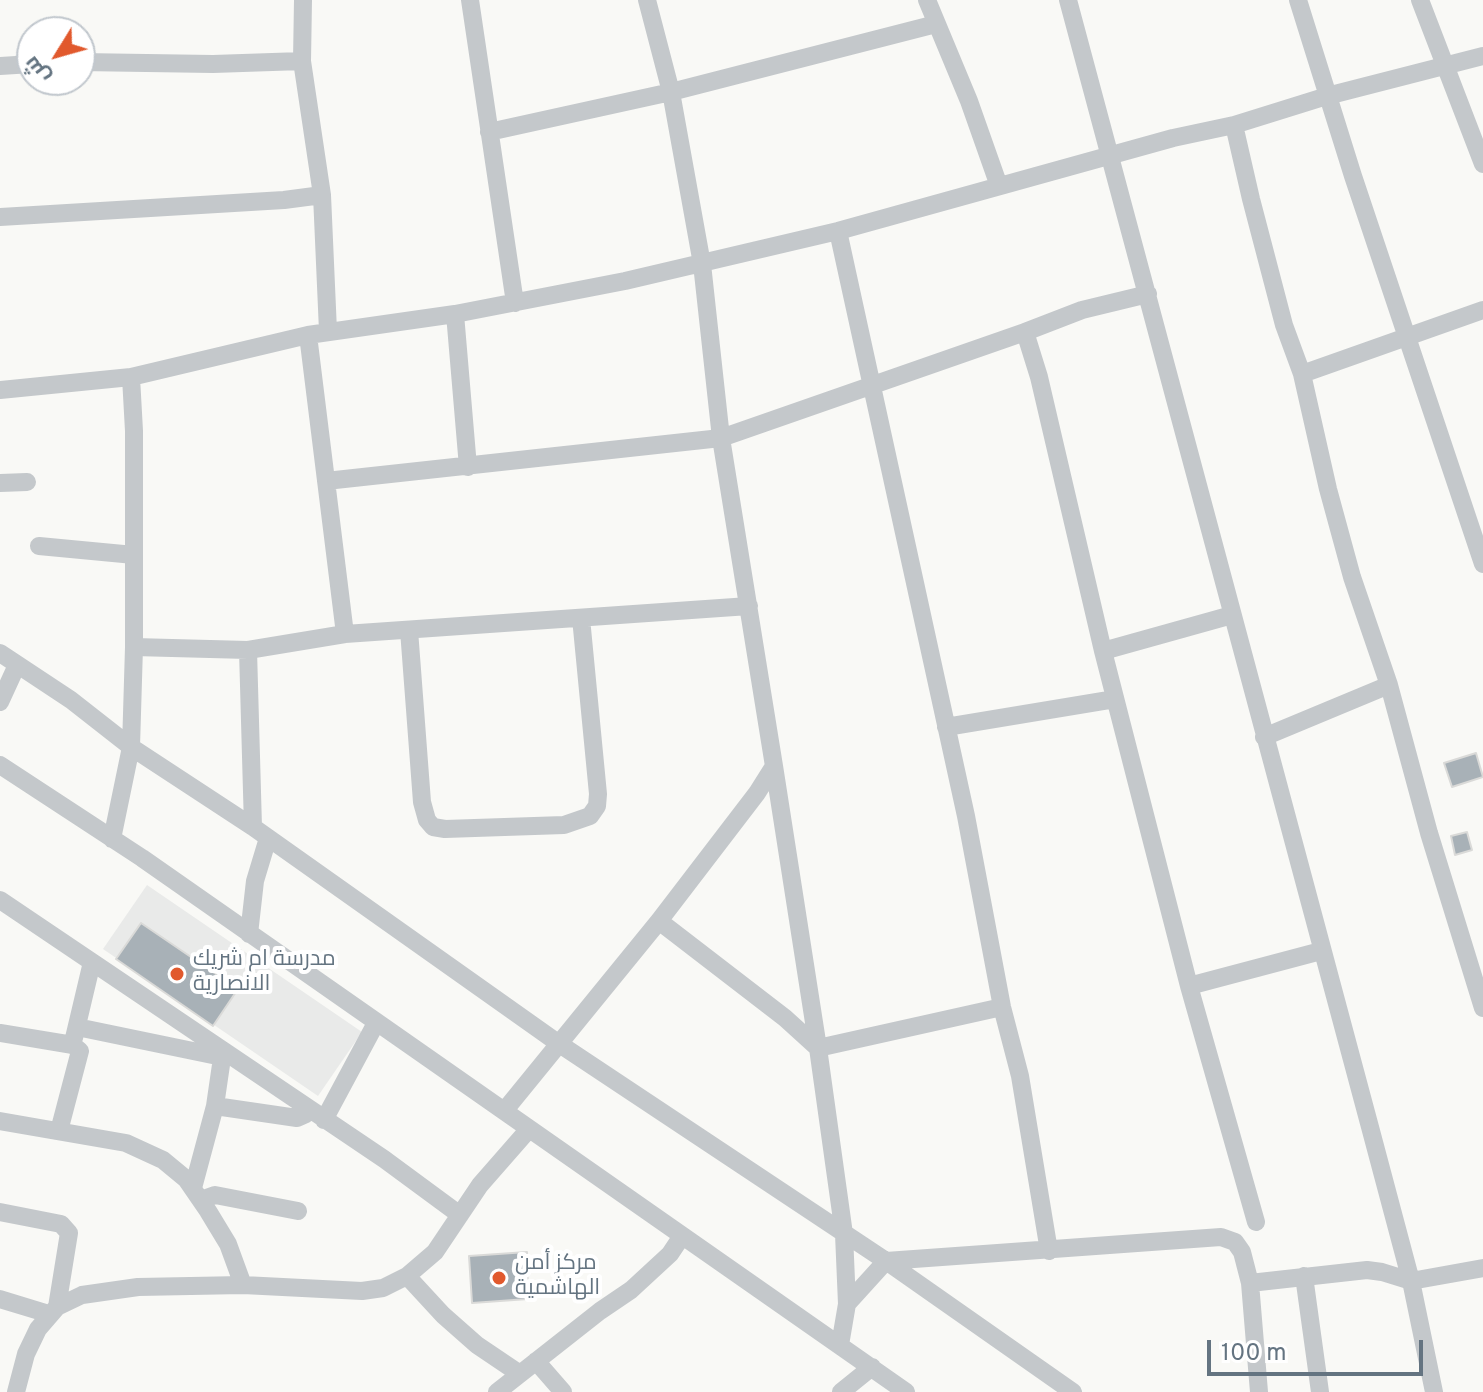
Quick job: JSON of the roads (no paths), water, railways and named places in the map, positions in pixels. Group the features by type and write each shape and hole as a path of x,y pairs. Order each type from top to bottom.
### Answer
{"street":[{"path":"303,0 302,61 322,195 328,331"},
{"path":"470,0 515,303"},
{"path":"647,0 671,92 702,264 721,438 818,1048 844,1234 847,1304 840,1345"},
{"path":"927,0 969,101 999,186"},
{"path":"1068,0 1411,1281 1434,1392"},
{"path":"1298,0 1406,337 1483,564"},
{"path":"1420,0 1483,164"},
{"path":"489,132 671,92 936,24"},
{"path":"0,390 131,377 328,331 455,314 702,264 838,231 1483,56"},
{"path":"96,62 213,64 302,61"},
{"path":"1234,125 1284,325 1302,374 1352,577 1389,685 1429,833 1483,1008"},
{"path":"0,217 322,195"},
{"path":"838,231 969,831 1002,1007 1020,1076 1049,1251"},
{"path":"326,481 721,438 1082,310 1148,294"},
{"path":"1302,374 1483,310"},
{"path":"455,314 468,467"},
{"path":"1025,332 1039,377 1103,651 1189,986 1256,1222"},
{"path":"308,335 345,634"},
{"path":"112,839 131,747 134,431 131,377"},
{"path":"0,483 27,482"},
{"path":"39,546 134,555"},
{"path":"134,647 248,650 345,634 749,606"},
{"path":"1103,651 1232,615"},
{"path":"409,630 422,802 427,820 433,827 445,829 564,825 590,816 597,806 598,794 581,618"},
{"path":"248,650 260,833 249,934"},
{"path":"0,653 558,1043 886,1261 1073,1392"},
{"path":"0,702 17,665"},
{"path":"1264,737 1389,685"},
{"path":"946,727 1115,699"},
{"path":"0,765 505,1110 906,1392"},
{"path":"505,1110 659,921 774,766"},
{"path":"0,900 222,1054 384,1159 460,1215"},
{"path":"659,921 785,1018 818,1048"},
{"path":"1189,986 1321,951"},
{"path":"73,1045 92,962"},
{"path":"818,1048 1002,1007"},
{"path":"324,1120 376,1023"},
{"path":"77,1027 222,1054"},
{"path":"0,1033 78,1048 80,1054 59,1131"},
{"path":"197,1194 222,1054"},
{"path":"215,1106 297,1118 306,1114 308,1108"},
{"path":"0,1121 126,1143 147,1151 177,1171 197,1194 228,1244 243,1285"},
{"path":"0,1299 53,1310 82,1295 116,1289 243,1285 362,1291 383,1288 407,1276 435,1252 480,1185 529,1129"},
{"path":"197,1194 298,1211"},
{"path":"0,1212 61,1224 69,1233 53,1310 26,1354 11,1389"},
{"path":"497,1392 631,1290 670,1254 682,1236"},
{"path":"847,1304 886,1261 1221,1237 1235,1242 1242,1252 1250,1283 1259,1392"},
{"path":"1250,1283 1367,1270 1411,1281 1483,1268"},
{"path":"407,1276 443,1315 477,1345 520,1374"},
{"path":"1304,1276 1320,1392"},
{"path":"536,1361 563,1392"},
{"path":"841,1392 872,1367"}],"place":[{"name":"مدرسة ام شريك الانصارية","path":"177,974"},
{"name":"مركز أمن الهاشمية","path":"499,1278"}]}
